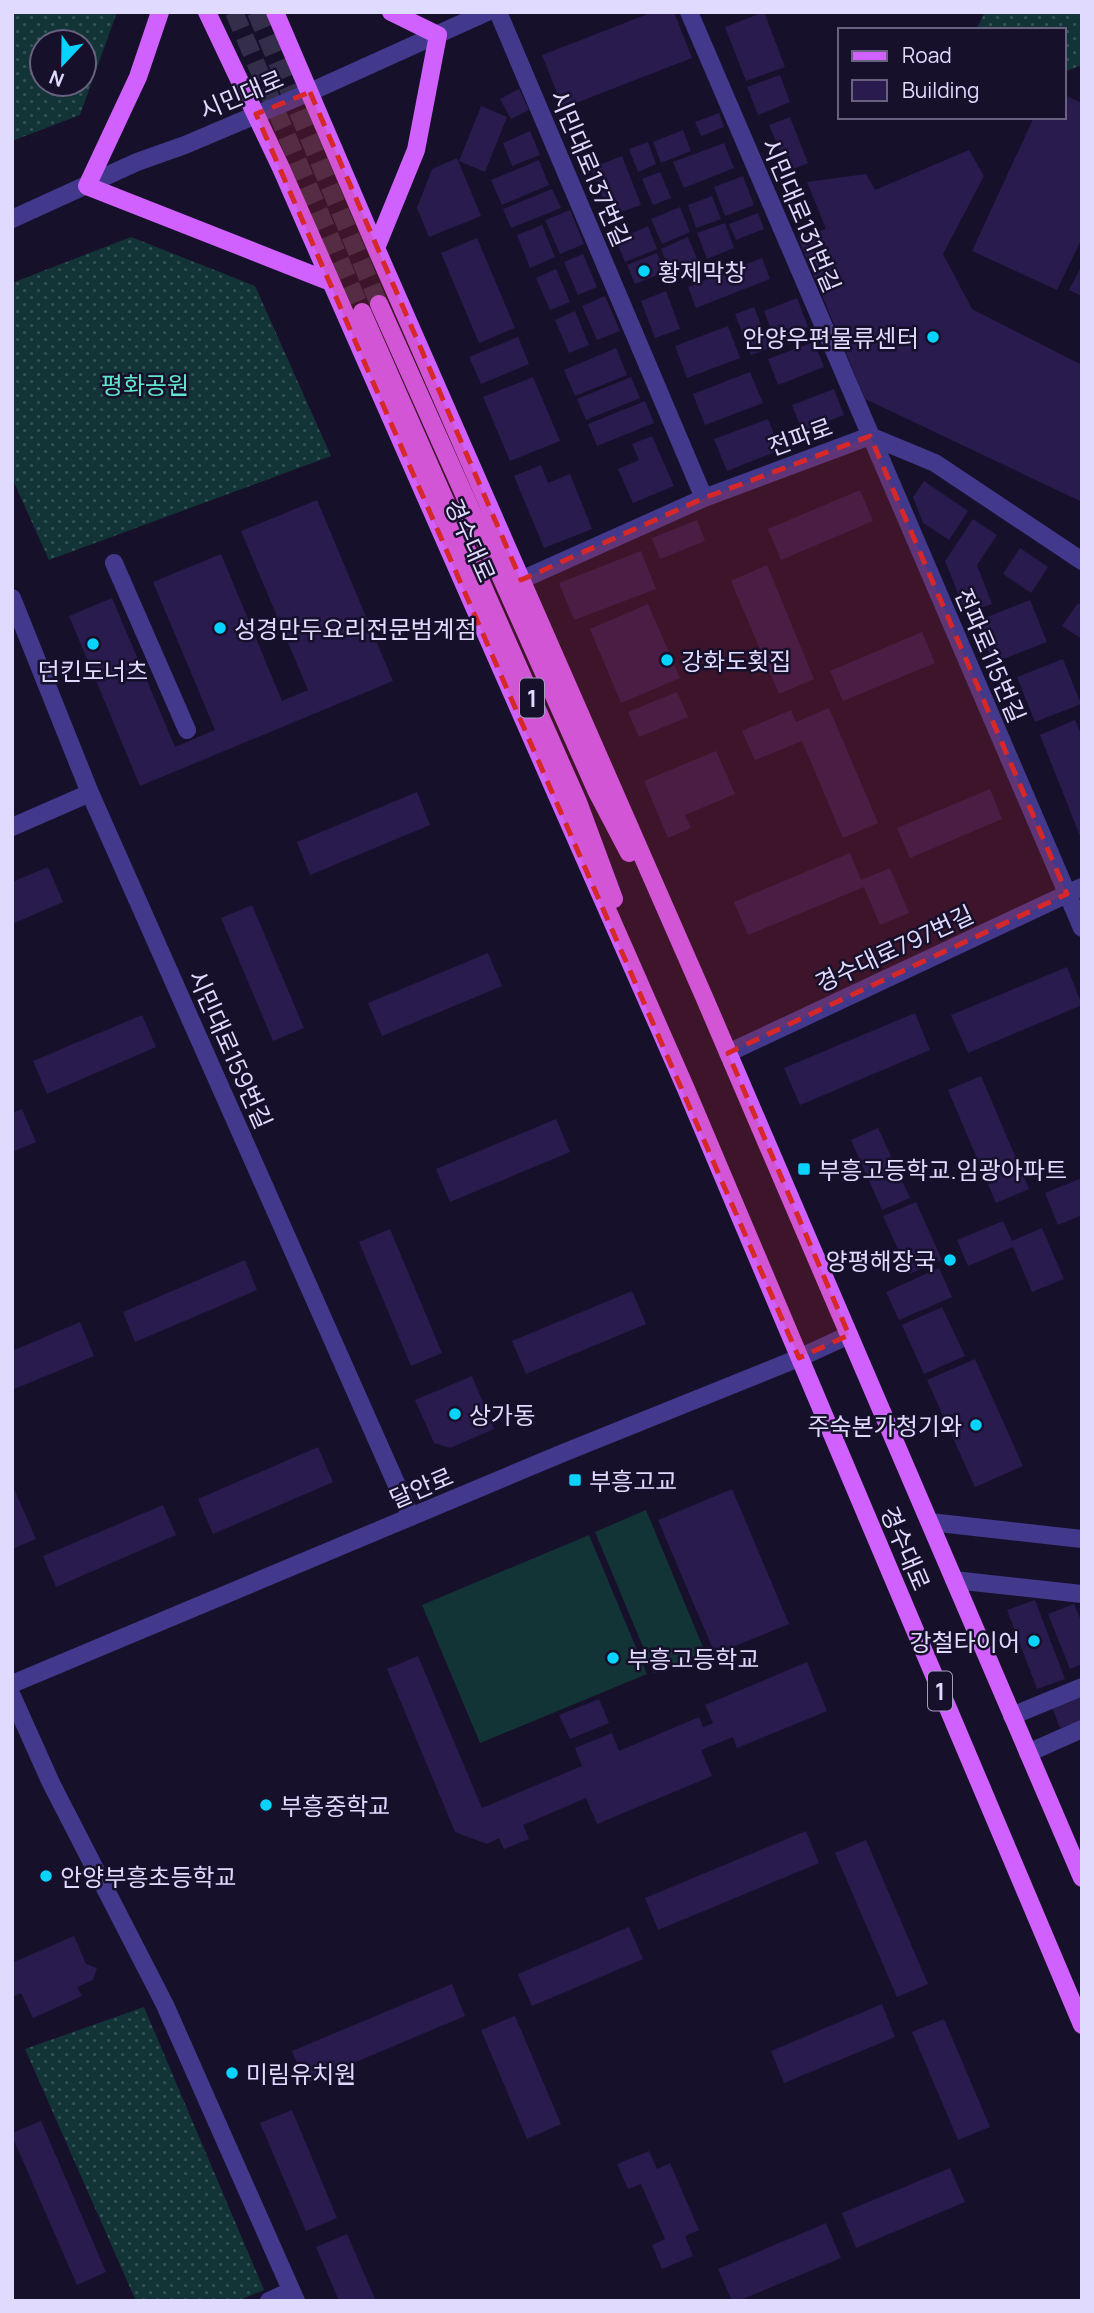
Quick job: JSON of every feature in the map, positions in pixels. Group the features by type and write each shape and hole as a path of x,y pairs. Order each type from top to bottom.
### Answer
{"main road":[{"path":"160,12 138,77 86,186 331,282"},
{"name":"경수대로","path":"208,12 331,282 686,1089 1082,2025"},
{"name":"경수대로","path":"275,12 705,999 1082,1878"},
{"path":"376,248 416,150 438,35 391,12"},
{"name":"경수대로","path":"379,304 597,792 705,999"},
{"name":"경수대로","path":"362,313 578,802 686,1089"}],"street":[{"name":"시민대로","path":"12,219 137,162 185,145 310,92 487,12"},
{"name":"시민대로137번길","path":"498,12 705,498"},
{"name":"시민대로131번길","path":"689,12 870,436"},
{"name":"전파로","path":"521,580 705,498 870,436 935,463 1082,561"},
{"name":"전파로115번길","path":"870,436 1074,891 1082,928"},
{"path":"114,563 187,730"},
{"name":"시민대로159번길","path":"12,598 90,793 411,1517"},
{"path":"12,827 90,793"},
{"name":"경수대로797번길","path":"728,1053 1074,891"},
{"name":"달안로","path":"12,1684 849,1335"},
{"path":"930,1522 1082,1539"},
{"path":"954,1580 1082,1594"},
{"path":"1013,1716 1082,1687"},
{"path":"12,1696 51,1783 165,2005 294,2296 269,2301"},
{"path":"1028,1753 1082,1729"}],"highlighted area":[{"path":"310,92 521,580 704,498 870,436 1067,894 728,1053 849,1335 799,1358 256,114"}],"green space":[{"path":"12,12 117,12 98,65 98,28 28,28 28,98 86,98 80,115 12,141"},
{"path":"985,12 1082,12 1082,65 1066,71 1066,28 977,28"},
{"name":"평화공원","path":"131,237 255,286 331,456 49,560 12,478 12,283"},
{"path":"646,1510 705,1652 654,1673 595,1532"},
{"path":"589,1535 647,1674 480,1743 422,1605"},
{"path":"144,2007 264,2290 237,2301 136,2301 25,2049"}],"building":[{"path":"653,12 674,12 692,58 563,108 542,55"},
{"path":"764,12 785,67 746,81 725,27"},
{"path":"780,75 790,102 758,115 747,87"},
{"path":"519,89 529,110 511,119 500,99"},
{"path":"1066,96 1082,103 1082,238 1057,290 972,251 1033,119 1066,119"},
{"path":"481,106 507,117 485,172 459,161"},
{"path":"719,113 724,127 701,136 695,122"},
{"path":"790,117 808,163 788,171 769,125"},
{"path":"683,130 691,151 661,163 653,142"},
{"path":"530,131 540,155 512,166 503,143"},
{"path":"648,142 656,164 638,172 629,149"},
{"path":"724,143 734,168 684,188 673,162"},
{"name":"안양우편물류센터","path":"969,150 984,176 943,254 972,309 1082,365 1082,502 865,399 798,238 826,229 807,182 866,174 875,190"},
{"path":"622,156 641,205 610,216 591,168"},
{"path":"457,158 481,216 429,237 417,208 432,169"},
{"path":"539,160 549,185 502,205 491,180"},
{"path":"660,172 671,198 653,205 642,179"},
{"path":"743,176 754,205 725,216 714,187"},
{"path":"552,189 561,208 511,228 503,209"},
{"path":"712,196 721,219 696,228 688,205"},
{"path":"680,207 690,232 662,244 651,219"},
{"path":"570,210 584,244 560,254 545,220"},
{"path":"758,213 764,229 736,240 729,224"},
{"path":"725,223 734,248 707,259 697,233"},
{"path":"542,225 555,257 530,268 517,235"},
{"path":"648,226 657,249 625,262 616,240"},
{"path":"688,237 698,261 670,272 661,249"},
{"path":"477,238 515,328 479,343 441,253"},
{"path":"657,253 665,272 635,284 627,265"},
{"path":"583,254 597,287 578,295 564,262"},
{"path":"762,258 770,279 696,308 688,287"},
{"path":"1082,265 1082,296 1069,290"},
{"path":"556,269 570,302 550,310 536,278"},
{"path":"666,291 680,329 655,338 641,301"},
{"path":"605,296 620,331 597,340 582,306"},
{"path":"797,298 808,327 775,340 764,311"},
{"path":"754,307 770,348 751,355 735,314"},
{"path":"575,311 589,345 569,353 555,320"},
{"path":"728,326 740,358 687,378 675,346"},
{"path":"518,337 529,364 481,384 469,357"},
{"path":"814,342 824,367 778,385 768,359"},
{"path":"616,348 627,375 575,396 564,370"},
{"path":"750,372 763,403 705,425 693,394"},
{"path":"533,377 560,441 510,461 483,397"},
{"path":"631,377 640,398 586,420 577,399"},
{"path":"834,389 844,415 802,431 792,405"},
{"path":"645,401 654,423 597,446 588,424"},
{"path":"768,419 780,450 727,471 714,439"},
{"path":"652,436 674,486 633,503 618,469 639,460 632,444"},
{"path":"541,465 548,483 570,474 592,529 544,548 514,476"},
{"path":"924,481 968,511 949,540 923,523 913,497"},
{"path":"860,490 873,521 781,560 768,529"},
{"path":"317,500 393,681 140,786 69,616 112,598 175,747 215,730 153,582 221,554 282,701 308,690 241,531"},
{"path":"973,519 997,535 977,565 992,604 966,613 945,561"},
{"path":"697,520 705,541 660,559 652,538"},
{"path":"1020,548 1048,567 1031,593 1003,574"},
{"path":"641,551 656,589 574,620 559,583"},
{"path":"767,565 814,679 779,694 731,581"},
{"path":"1030,600 1047,642 993,663 977,621"},
{"path":"1078,603 1082,606 1082,639 1062,626"},
{"path":"648,604 680,678 621,703 590,629"},
{"path":"922,632 935,663 843,701 830,671"},
{"path":"1063,659 1081,704 1035,722 1017,677"},
{"path":"677,692 688,717 639,737 628,712"},
{"path":"829,708 878,823 843,838 802,741 755,760 742,731 791,710 796,722"},
{"path":"1075,720 1082,736 1082,841 1040,735"},
{"path":"716,751 735,794 685,815 691,828 668,838 644,781"},
{"path":"990,789 1002,819 910,858 897,828"},
{"path":"417,792 430,825 310,875 297,842"},
{"path":"850,853 861,880 890,868 909,913 880,925 864,887 748,935 734,902"},
{"path":"48,867 63,902 12,924 12,882"},
{"path":"252,905 304,1028 273,1041 221,918"},
{"path":"488,953 502,986 382,1036 368,1003"},
{"path":"1067,967 1082,1005 968,1053 951,1015"},
{"path":"915,1013 930,1050 800,1105 784,1068"},
{"path":"142,1015 156,1047 47,1094 33,1061"},
{"path":"981,1076 1029,1189 996,1203 948,1090"},
{"path":"22,1109 36,1142 12,1152 12,1113"},
{"path":"556,1119 570,1152 450,1202 436,1169"},
{"path":"878,1128 910,1198 882,1210 851,1140"},
{"path":"1082,1178 1082,1215 1058,1225 1045,1193"},
{"path":"916,1202 942,1260 909,1274 883,1216"},
{"path":"1003,1221 1012,1241 1042,1228 1064,1279 1032,1292 1013,1247 968,1266 957,1240"},
{"path":"390,1229 442,1353 411,1366 359,1242"},
{"path":"245,1260 257,1290 135,1342 123,1312"},
{"path":"939,1268 952,1297 899,1320 886,1292"},
{"path":"632,1291 646,1324 526,1374 512,1341"},
{"path":"942,1307 965,1356 924,1374 902,1325"},
{"path":"80,1322 94,1356 12,1390 12,1351"},
{"path":"975,1359 1023,1466 975,1487 927,1380"},
{"name":"상가동","path":"472,1376 494,1429 450,1448 434,1443 415,1400"},
{"path":"318,1447 333,1482 213,1534 198,1499"},
{"path":"12,1484 36,1539 12,1549"},
{"path":"732,1489 789,1624 715,1654 658,1520"},
{"path":"163,1505 176,1535 56,1587 43,1556"},
{"path":"1035,1600 1065,1679 1037,1689 1007,1610"},
{"path":"1074,1604 1082,1623 1082,1664 1070,1669 1048,1614"},
{"path":"418,1656 482,1808 582,1766 575,1748 612,1733 619,1751 699,1717 703,1727 713,1723 705,1705 807,1662 827,1711 737,1748 733,1737 701,1750 712,1776 597,1824 586,1798 523,1825 529,1839 504,1849 499,1838 487,1844 455,1832 387,1669"},
{"path":"1082,1693 1082,1720 1060,1728 1051,1705"},
{"path":"599,1699 609,1723 570,1739 559,1715"},
{"path":"806,1831 819,1863 658,1930 645,1898"},
{"path":"866,1840 928,1984 897,1997 835,1853"},
{"path":"629,1927 643,1959 532,2006 518,1974"},
{"path":"74,1936 86,1964 97,1968 93,1980 77,1987 82,1996 33,2018 21,1993 12,1997 12,1963"},
{"path":"452,1984 465,2016 306,2083 292,2051"},
{"path":"882,2004 895,2037 784,2083 771,2051"},
{"path":"515,2016 561,2124 527,2139 481,2030"},
{"path":"944,2019 990,2127 958,2140 912,2032"},
{"path":"292,2110 337,2218 306,2231 260,2123"},
{"path":"41,2121 106,2272 77,2285 12,2136 12,2133"},
{"path":"649,2151 657,2169 670,2163 699,2230 685,2236 693,2256 662,2269 652,2245 665,2239 641,2184 628,2189 617,2164"},
{"path":"950,2168 965,2202 856,2248 842,2213"},
{"path":"826,2223 841,2258 738,2301 732,2301 718,2269"},
{"path":"347,2234 376,2301 339,2301 316,2247"}],"tunnel":[{"path":"234,12 362,312"},
{"path":"256,12 379,304"}],"place":[{"name":"황제막창","path":"644,271"},
{"name":"안양우편물류센터","path":"933,337"},
{"name":"성경만두요리전문범계점","path":"220,628"},
{"name":"던킨도너츠","path":"93,644"},
{"name":"강화도횟집","path":"667,660"},
{"name":"부흥고등학교.임광아파트","path":"804,1169"},
{"name":"양평해장국","path":"950,1260"},
{"name":"상가동","path":"455,1414"},
{"name":"주숙본가청기와","path":"976,1425"},
{"name":"부흥고교","path":"575,1480"},
{"name":"강철타이어","path":"1034,1641"},
{"name":"부흥고등학교","path":"613,1658"},
{"name":"부흥중학교","path":"266,1805"},
{"name":"안양부흥초등학교","path":"46,1876"},
{"name":"미림유치원","path":"232,2073"}]}
